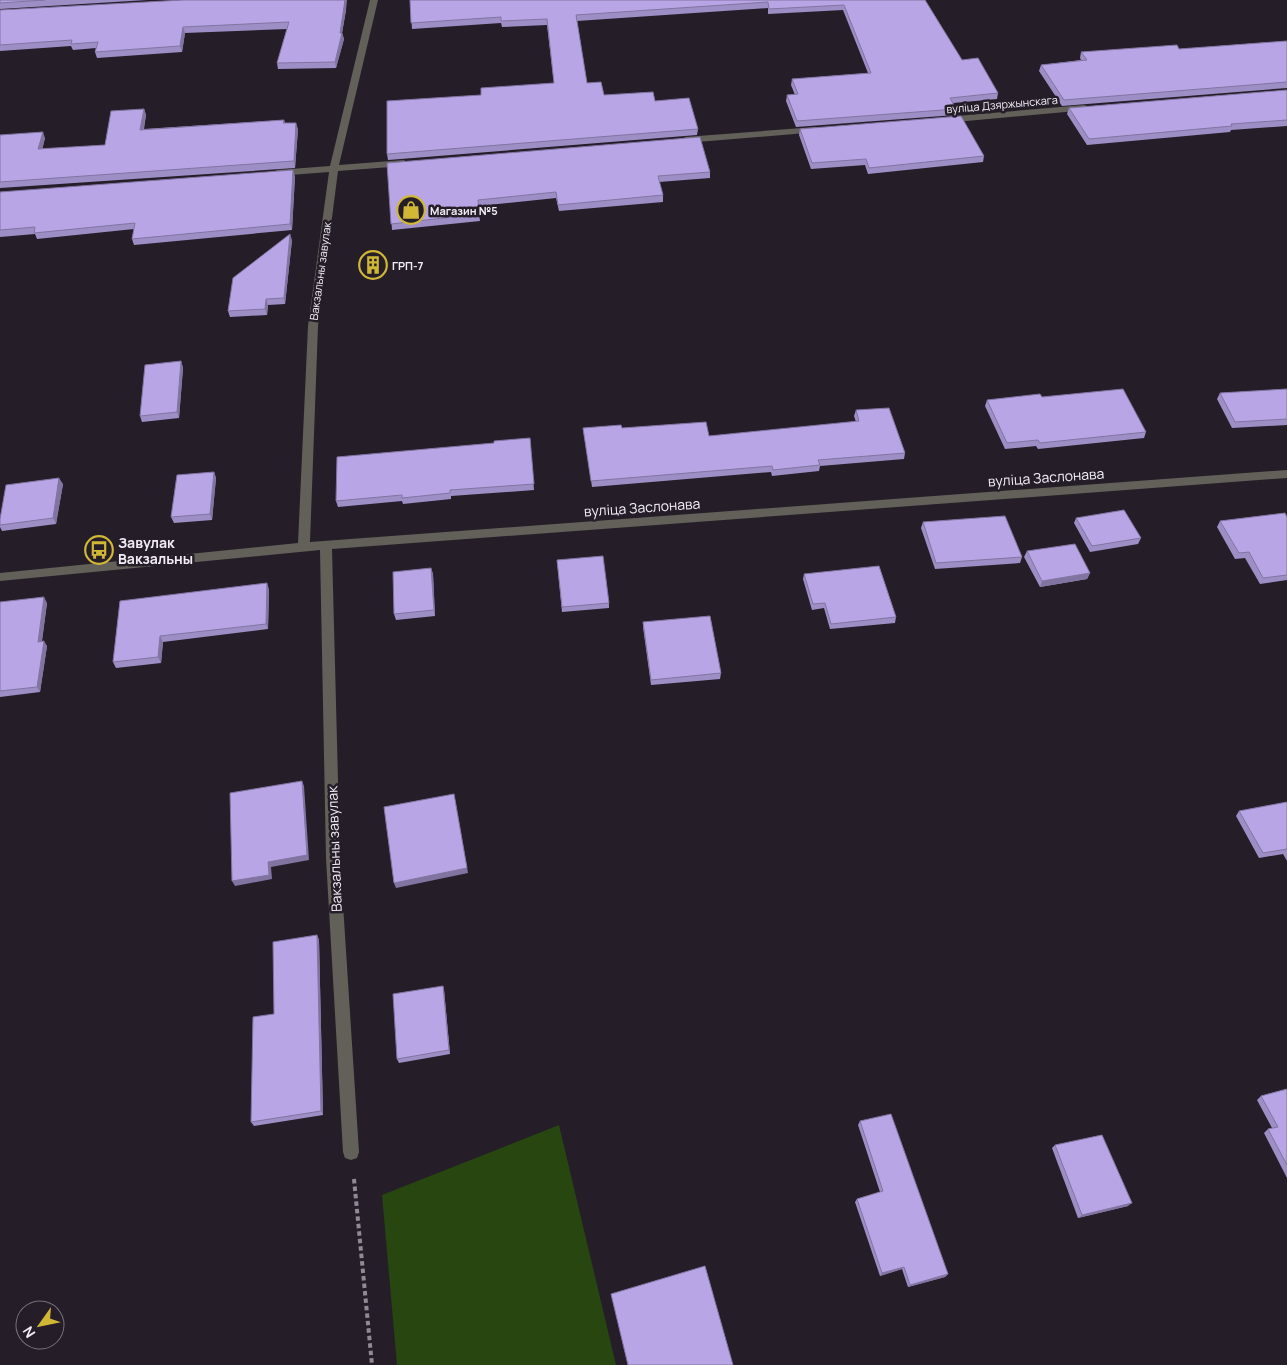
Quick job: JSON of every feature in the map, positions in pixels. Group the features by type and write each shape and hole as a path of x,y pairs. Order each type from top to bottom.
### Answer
{"street":[{"name":"Вакзальны завулак","path":"304,547 313,326 334,169 374,0"},
{"name":"вуліца Дзяржынскага","path":"940,120 1098,107"},
{"path":"672,142 821,130"},
{"path":"266,174 414,162"},
{"name":"вуліца Заслонава","path":"0,576 326,545 1287,474"},
{"name":"Вакзальны завулак","path":"326,545 333,858 351,1152"}],"path":[{"path":"351,1152 372,1365"}],"green space":[{"path":"559,1125 616,1365 397,1365 382,1195"}],"building":[{"path":"0,0 45,0 0,3"},
{"path":"183,0 345,0 340,33 342,33 335,62 277,63 289,22 183,27 180,46 95,52 98,42 71,44 72,40 0,45 0,10"},
{"path":"410,0 925,0 962,60 978,58 998,93 950,98 956,109 797,121 787,95 798,94 792,79 871,73 844,5 769,9 768,2 576,15 587,83 601,82 604,95 653,92 655,101 689,98 698,129 387,154 387,101 481,95 481,88 554,83 547,19 501,21 501,17 411,23"},
{"path":"1287,41 1287,82 1064,100 1041,65 1087,60 1081,52 1177,45 1179,49"},
{"path":"1287,90 1287,120 1089,139 1069,108"},
{"path":"144,109 140,130 284,120 283,123 296,123 294,161 0,182 0,135 43,132 38,149 105,145 111,111"},
{"path":"961,116 984,156 869,168 866,159 812,163 800,129"},
{"path":"700,137 710,172 658,176 663,195 558,205 556,192 478,200 479,214 391,224 387,163"},
{"path":"293,170 290,224 132,239 135,223 34,233 35,227 0,230 0,192"},
{"path":"290,234 284,298 266,299 265,309 228,311 233,278"},
{"path":"181,361 177,412 140,416 145,365"},
{"path":"1123,389 1146,432 1040,443 1038,440 1007,443 987,400 1040,394 1042,397"},
{"path":"1287,389 1287,419 1235,422 1220,393"},
{"path":"889,408 905,453 818,460 820,465 773,470 772,466 591,481 583,428 621,425 622,428 706,422 709,436 859,421 856,410"},
{"path":"530,438 534,484 450,490 450,493 402,498 402,495 336,501 337,457"},
{"path":"214,472 210,514 171,517 177,475"},
{"path":"59,478 53,518 0,525 6,485"},
{"path":"1124,510 1141,538 1092,546 1076,518"},
{"path":"1285,513 1287,517 1287,575 1263,578 1249,552 1239,553 1220,521"},
{"path":"1005,516 1022,557 936,563 923,522"},
{"path":"1075,544 1090,573 1042,581 1027,551"},
{"path":"603,556 609,603 562,607 557,560"},
{"path":"879,566 896,617 831,624 825,603 813,604 804,574"},
{"path":"431,568 434,610 394,614 393,572"},
{"path":"267,583 266,624 160,636 158,657 113,662 120,601"},
{"path":"44,597 38,642 44,641 37,687 0,691 0,602"},
{"path":"710,616 721,673 651,680 643,622"},
{"path":"302,781 307,855 268,862 269,875 232,881 230,793"},
{"path":"454,794 467,868 394,883 384,807"},
{"path":"1287,802 1287,849 1263,853 1239,811"},
{"path":"317,935 321,1111 251,1122 253,1017 274,1014 273,942"},
{"path":"443,986 449,1050 397,1059 393,994"},
{"path":"1287,1089 1287,1165 1268,1129 1278,1127 1261,1096"},
{"path":"891,1114 948,1274 910,1285 904,1267 882,1273 857,1199 883,1191 860,1121"},
{"path":"1102,1135 1132,1203 1082,1215 1055,1145"},
{"path":"705,1266 733,1365 628,1365 611,1294"}],"place":[{"name":"Магазин №5","path":"411,210"},
{"name":"ГРП-7","path":"373,265"},
{"name":"Завулак Вакзальны","path":"99,550"}]}
